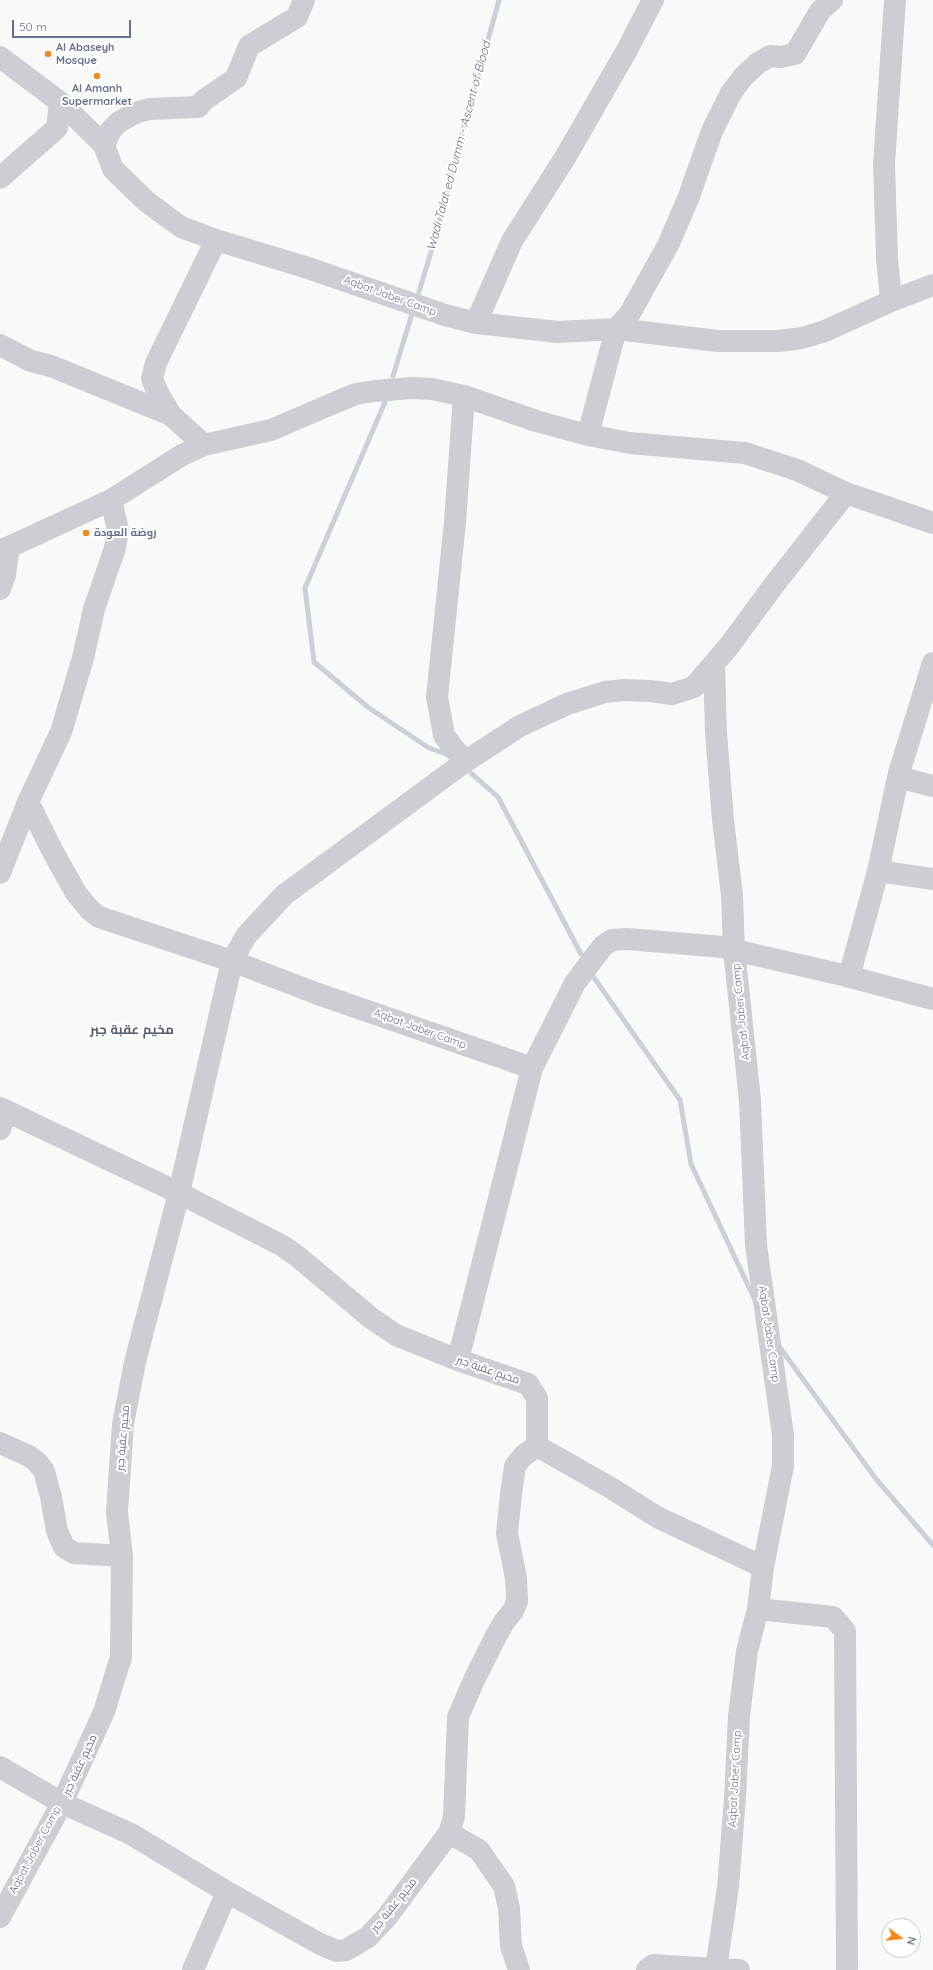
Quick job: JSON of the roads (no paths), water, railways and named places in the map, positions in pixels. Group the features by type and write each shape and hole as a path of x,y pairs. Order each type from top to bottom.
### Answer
{"street":[{"path":"0,57 60,102 104,145 111,130 119,122 135,113 149,109 198,107 204,100 236,78 249,46 297,16 304,0"},
{"path":"476,323 512,241 574,142 627,50 653,0"},
{"path":"588,435 616,329 629,315 668,244 688,199 712,131 731,93 743,77 758,63 770,56 781,57 796,54 820,11 832,0"},
{"path":"891,301 887,258 884,164 895,0"},
{"path":"0,178 57,128 60,102"},
{"name":"Aqbat Jaber Camp","path":"104,145 113,169 147,202 181,227 216,240 305,266 445,315 476,323 558,332 616,329 718,341 779,341 802,338 825,331 891,301 933,285"},
{"path":"204,445 171,415 152,379 156,363 216,240"},
{"path":"0,346 31,361 51,366 171,415"},
{"path":"0,589 5,576 4,549 111,500 182,454 204,445 271,430 341,400 368,392 412,388 432,389 464,396 536,422 588,435 630,443 745,453 797,470 846,493 933,523"},
{"path":"464,396 455,522 437,697 444,735 454,749 466,760"},
{"path":"2,1116 179,1193 232,961 246,936 261,917 284,895 466,760 520,726 567,704 605,692 624,690 672,694 686,691 694,687 714,664 846,493"},
{"path":"0,873 28,802 61,732 83,658 94,609 115,548 118,530 111,500"},
{"path":"849,977 878,871 898,777 933,663"},
{"path":"714,664 723,820 732,895 734,950 849,977 933,1000"},
{"path":"686,691 698,696 707,704 716,718"},
{"path":"898,777 933,786"},
{"name":"Aqbat Jaber Camp","path":"28,802 72,886 90,910 99,916 110,921 232,961 318,994 532,1068 575,983 603,946 612,940 627,939 708,945 734,950 750,1100 756,1245 783,1435 783,1466 763,1567 758,1609 747,1651 739,1716 735,1798 728,1887 716,1969"},
{"path":"878,871 933,879"},
{"path":"458,1360 532,1068"},
{"name":"مخيم عقبة جبر","path":"179,1193 283,1246 371,1318 396,1335 458,1360 528,1384 537,1398 537,1446 523,1456 515,1466 508,1533 516,1578 517,1601 495,1638 474,1680 458,1717 454,1817 450,1833 388,1917 368,1937 346,1950 337,1951 320,1944 227,1892 132,1834 62,1803 104,1712 117,1673 122,1639 122,1556 118,1512 123,1424 147,1312 179,1193"},
{"path":"0,1443 29,1456 37,1462 44,1471 51,1497 57,1530 64,1547 74,1552 122,1556"},
{"path":"537,1446 611,1488 657,1518 763,1567"},
{"path":"758,1609 833,1618 845,1631 847,1970"},
{"name":"Aqbat Jaber Camp","path":"0,1767 62,1803 0,1917"},
{"path":"450,1833 479,1850 504,1886 509,1908 511,1946 519,1970"},
{"path":"193,1970 227,1892"},
{"path":"647,1970 653,1965 739,1970"}],"waterway":[{"name":"Wadi Talat ed Dumm - Ascent of Blood","path":"419,292 434,242 499,0"},
{"path":"393,376 411,317"},
{"path":"385,402 305,588 314,662 369,708 429,748 449,755"},
{"path":"471,773 498,797 581,954"},
{"path":"590,972 680,1100 691,1164 754,1298"},
{"path":"778,1345 876,1479 933,1545"}],"place":[{"name":"Al Abaseyh Mosque","path":"48,54"},
{"name":"Al Amanh Supermarket","path":"97,76"},
{"name":"روضة العودة","path":"86,533"}],"district":[{"name":"مخيم عقبة جبر","path":"132,1030"}]}
